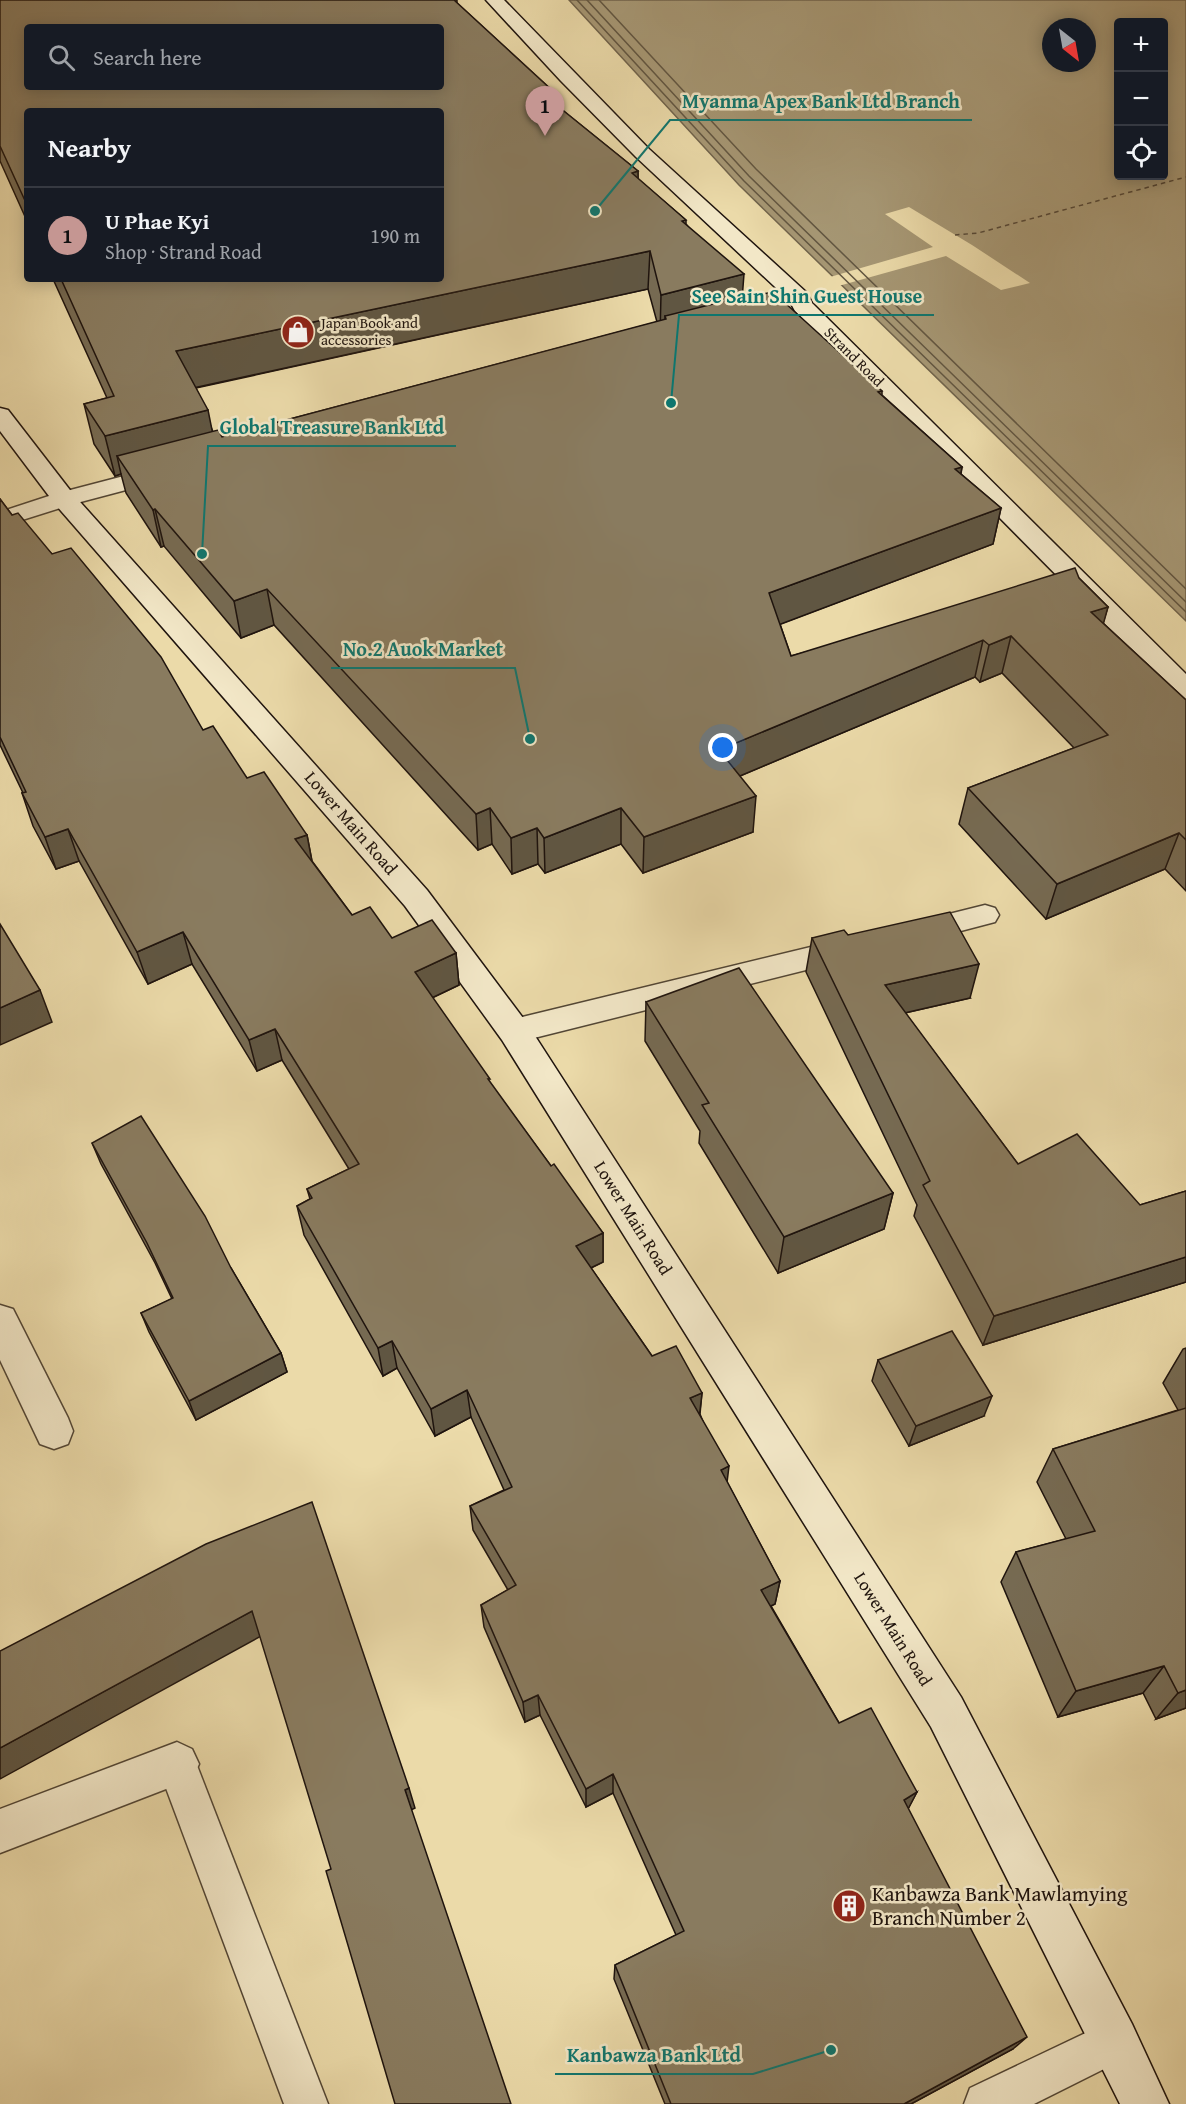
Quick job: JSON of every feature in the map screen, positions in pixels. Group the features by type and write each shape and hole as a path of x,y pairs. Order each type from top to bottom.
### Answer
{"main road":[{"name":"Strand Road","path":"495,0 571,83 698,208 798,297 794,308 1186,690"},
{"name":"Lower Main Road","path":"0,415 64,499 416,898 514,1031 946,1712 1145,2104"},
{"path":"0,520 64,499 190,466"},
{"path":"0,1321 54,1431"},
{"path":"0,1832 177,1764"}],"lane":[{"path":"514,1031 985,915"},
{"path":"177,1764 306,2104"},
{"path":"986,2104 1115,2041"}],"water":[{"path":"569,0 1186,0 1186,621 739,185"}],"pier":[{"path":"909,207 1030,283 1001,290 946,256 838,286 830,277 933,247 885,214"}],"building":[{"path":"0,0 454,0 555,93 544,95 638,171 632,173 686,220 682,221 744,274 661,295 650,251 176,351 208,410 105,436 84,404 114,396 62,282 444,282 444,108 24,108 24,198 0,146"},
{"path":"761,292 763,294 773,292 882,391 878,392 962,467 955,469 1001,508 769,593 791,656 1075,568 1079,578 1108,607 1091,612 1186,700 1186,840 1179,833 1057,884 968,788 1108,735 1011,636 989,645 983,640 719,750 756,796 644,837 621,808 544,838 537,828 511,838 490,808 476,814 267,589 234,601 155,509 153,510 117,456 218,430 222,437"},
{"path":"0,499 12,515 18,513 52,554 71,548 161,657 203,730 213,726 247,778 264,772 307,835 295,839 352,915 370,907 392,938 432,920 456,953 415,972 490,1079 488,1079 551,1166 554,1164 603,1233 576,1246 652,1356 676,1346 702,1393 690,1398 729,1466 721,1470 780,1581 761,1590 839,1723 871,1708 917,1792 904,1800 1027,2037 904,2104 671,2104 615,1965 684,1931 613,1774 586,1789 538,1695 523,1702 481,1605 516,1585 470,1506 512,1487 467,1390 431,1409 392,1341 378,1348 297,1206 312,1198 307,1189 359,1164 275,1029 249,1040 183,932 137,952 68,829 45,837 22,793 26,792 0,737"},
{"path":"950,912 979,964 885,985 1018,1164 1077,1134 1140,1205 1186,1191 1186,1257 994,1316 923,1185 930,1181 812,938 844,930 848,935"},
{"path":"0,924 40,990 0,1008"},
{"path":"739,968 893,1193 784,1237 702,1105 709,1103 646,1002"},
{"path":"141,1116 205,1216 231,1268 281,1353 189,1401 141,1313 173,1298 147,1243 92,1143"},
{"path":"952,1331 992,1396 916,1426 878,1360"},
{"path":"1186,1408 1186,1690 1178,1693 1164,1666 1076,1691 1016,1552 1095,1531 1053,1449"},
{"path":"312,1502 409,1788 405,1790 511,2104 395,2104 326,1871 331,1869 252,1611 0,1748 0,1651 206,1544"}],"ferry route":[{"path":"955,235 978,233 1186,177"}],"place":[{"name":"U Phae Kyi","path":"545,136"},
{"name":"Myanma Apex Bank Ltd Branch","path":"595,211"},
{"name":"Japan Book and accessories","path":"298,332"},
{"name":"See Sain Shin Guest House","path":"671,403"},
{"name":"Global Treasure Bank Ltd","path":"202,554"},
{"name":"No.2 Auok Market","path":"530,739"},
{"name":"Kanbawza Bank Mawlamying Branch Number 2","path":"849,1906"},
{"name":"Kanbawza Bank Ltd","path":"831,2050"}]}
